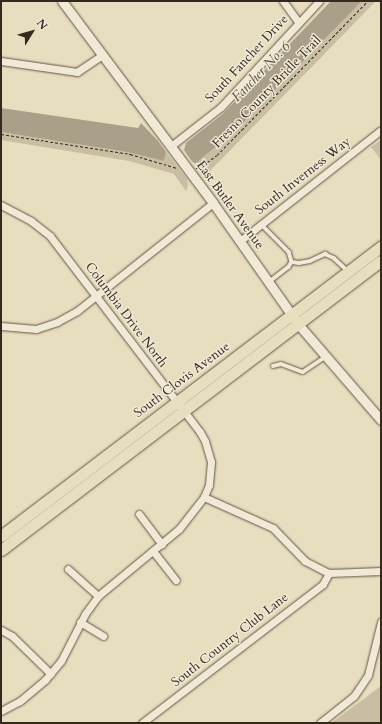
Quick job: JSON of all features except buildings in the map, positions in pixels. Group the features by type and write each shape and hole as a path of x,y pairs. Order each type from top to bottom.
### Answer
{"main road":[{"name":"South Clovis Avenue","path":"1,536 381,246"},
{"name":"South Clovis Avenue","path":"1,550 381,261"}],"street":[{"name":"East Butler Avenue","path":"62,1 171,146 270,282 298,324 381,420"},
{"path":"283,1 298,22"},
{"name":"South Fancher Drive","path":"171,146 221,107 319,1"},
{"path":"1,62 77,72 102,55"},
{"name":"South Inverness Way","path":"240,241 381,130"},
{"path":"1,326 36,329 57,322 77,310 213,204"},
{"name":"Columbia Drive North","path":"1,205 31,221 50,236 200,432 209,450 211,473 209,485 204,497 187,520 162,544 112,582 98,596 80,622 65,654 51,674 28,695 1,712"},
{"path":"204,497 273,528 305,561 328,573 381,571"},
{"path":"139,514 162,544"},
{"path":"154,550 176,580"},
{"path":"68,569 98,596"},
{"name":"South Country Club Lane","path":"142,723 323,584 328,573"},
{"path":"80,622 103,636"},
{"path":"320,723 354,696 368,675 381,622"},
{"path":"1,630 12,636 51,674"}],"lane":[{"path":"261,224 289,252 292,262 289,267 270,282"},
{"path":"292,262 299,263 310,261 326,254 334,258 348,271"},
{"path":"273,366 281,364 304,372 325,357"}],"path":[{"name":"Fresno County Bridle Trail","path":"1,134 130,154 181,169 199,168 217,155 368,1"}],"shaded area":[{"path":"331,1 362,1 238,128 195,164 184,150 186,143 224,113"},
{"path":"362,1 376,1 207,174 202,169 199,170 195,164 238,128"},
{"path":"1,108 138,128 141,123 166,152 164,161 127,152 1,132"},
{"path":"1,132 127,152 164,161 166,152 187,179 188,185 186,191 174,174 129,161 1,140"},
{"path":"381,140 381,160 371,147"},
{"path":"381,686 381,723 331,723 349,710"}],"water label":[{"name":"Fancher No. 6","path":"261,72"}]}
